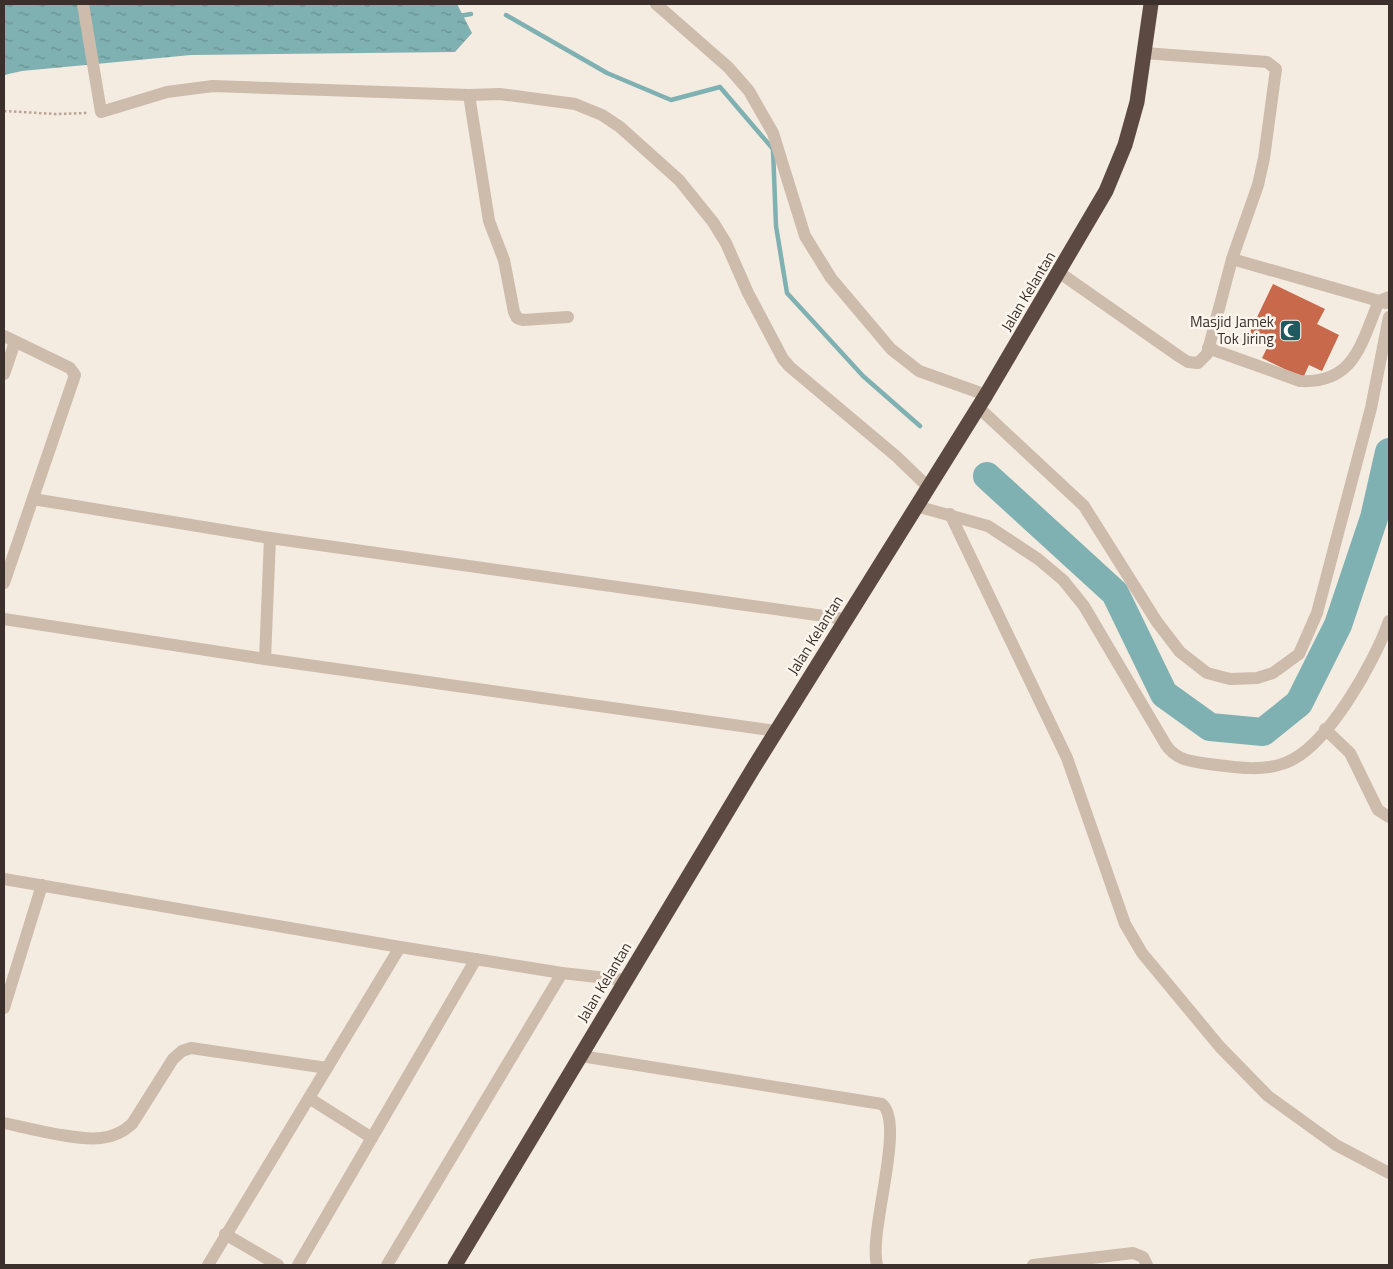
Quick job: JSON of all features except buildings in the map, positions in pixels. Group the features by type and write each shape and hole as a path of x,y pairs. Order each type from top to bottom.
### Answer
{"highway":[{"name":"Jalan Kelantan","path":"455,1265 776,731 1060,273 1106,192 1125,146 1137,102 1151,4"}],"street":[{"path":"83,4 100,108 127,106 167,92 213,86 469,95 500,94 575,104 602,115 639,143 679,180 713,222 726,243 748,293 783,359 790,367 929,484"},
{"path":"656,4 722,61 749,91 773,133 805,236 831,278 891,349 919,371 980,404 1084,506 1157,622 1180,652 1207,673 1230,679 1257,678 1273,673 1299,654 1317,613 1370,408 1389,317"},
{"path":"1060,273 1188,362 1198,363 1208,348 1232,259 1250,213 1264,158 1276,69 1267,62 1144,53"},
{"path":"469,95 488,220 504,260 514,312 518,318 523,320 568,317"},
{"path":"1232,259 1386,301"},
{"path":"1386,301 1389,313"},
{"path":"1208,348 1300,381 1316,382 1332,378 1346,369 1356,355 1386,301"},
{"path":"4,374 10,339 74,372 74,379 4,583"},
{"path":"33,499 270,538 846,619"},
{"path":"916,506 988,526 1014,541 1063,580 1084,606 1166,745 1180,758 1240,768 1270,767 1286,763 1300,755 1325,729 1360,683 1376,654 1389,621"},
{"path":"950,514 1067,758 1126,924 1142,953 1220,1047 1268,1096 1336,1145 1389,1173"},
{"path":"264,659 270,538"},
{"path":"4,619 264,659 776,731"},
{"path":"1325,729 1350,753 1378,810 1389,817"},
{"path":"4,879 400,947 562,973 625,980"},
{"path":"4,1008 42,885"},
{"path":"208,1265 400,947"},
{"path":"298,1265 476,959"},
{"path":"388,1265 562,973"},
{"path":"4,1123 99,1139 118,1134 132,1124 173,1059 182,1051 192,1048 327,1068"},
{"path":"581,1056 882,1104 887,1111 890,1131 885,1184 875,1241 877,1265"},
{"path":"309,1098 372,1138"},
{"path":"225,1234 278,1265"},
{"path":"1033,1265 1132,1253 1143,1257 1147,1265"}],"path":[{"path":"4,111 56,114 100,108"}],"water":[{"path":"4,4 457,4 472,33 455,52 191,55 22,71 4,75"}],"waterway":[{"path":"459,16 471,14"},
{"path":"506,15 607,73 671,100 720,87 773,149 776,226 787,293 863,376 920,426"},
{"path":"987,476 1115,593 1164,694 1210,727 1263,732 1299,703 1338,625 1374,518 1389,452"}],"place":[{"name":"Masjid Jamek Tok Jiring","path":"1290,330"}]}
